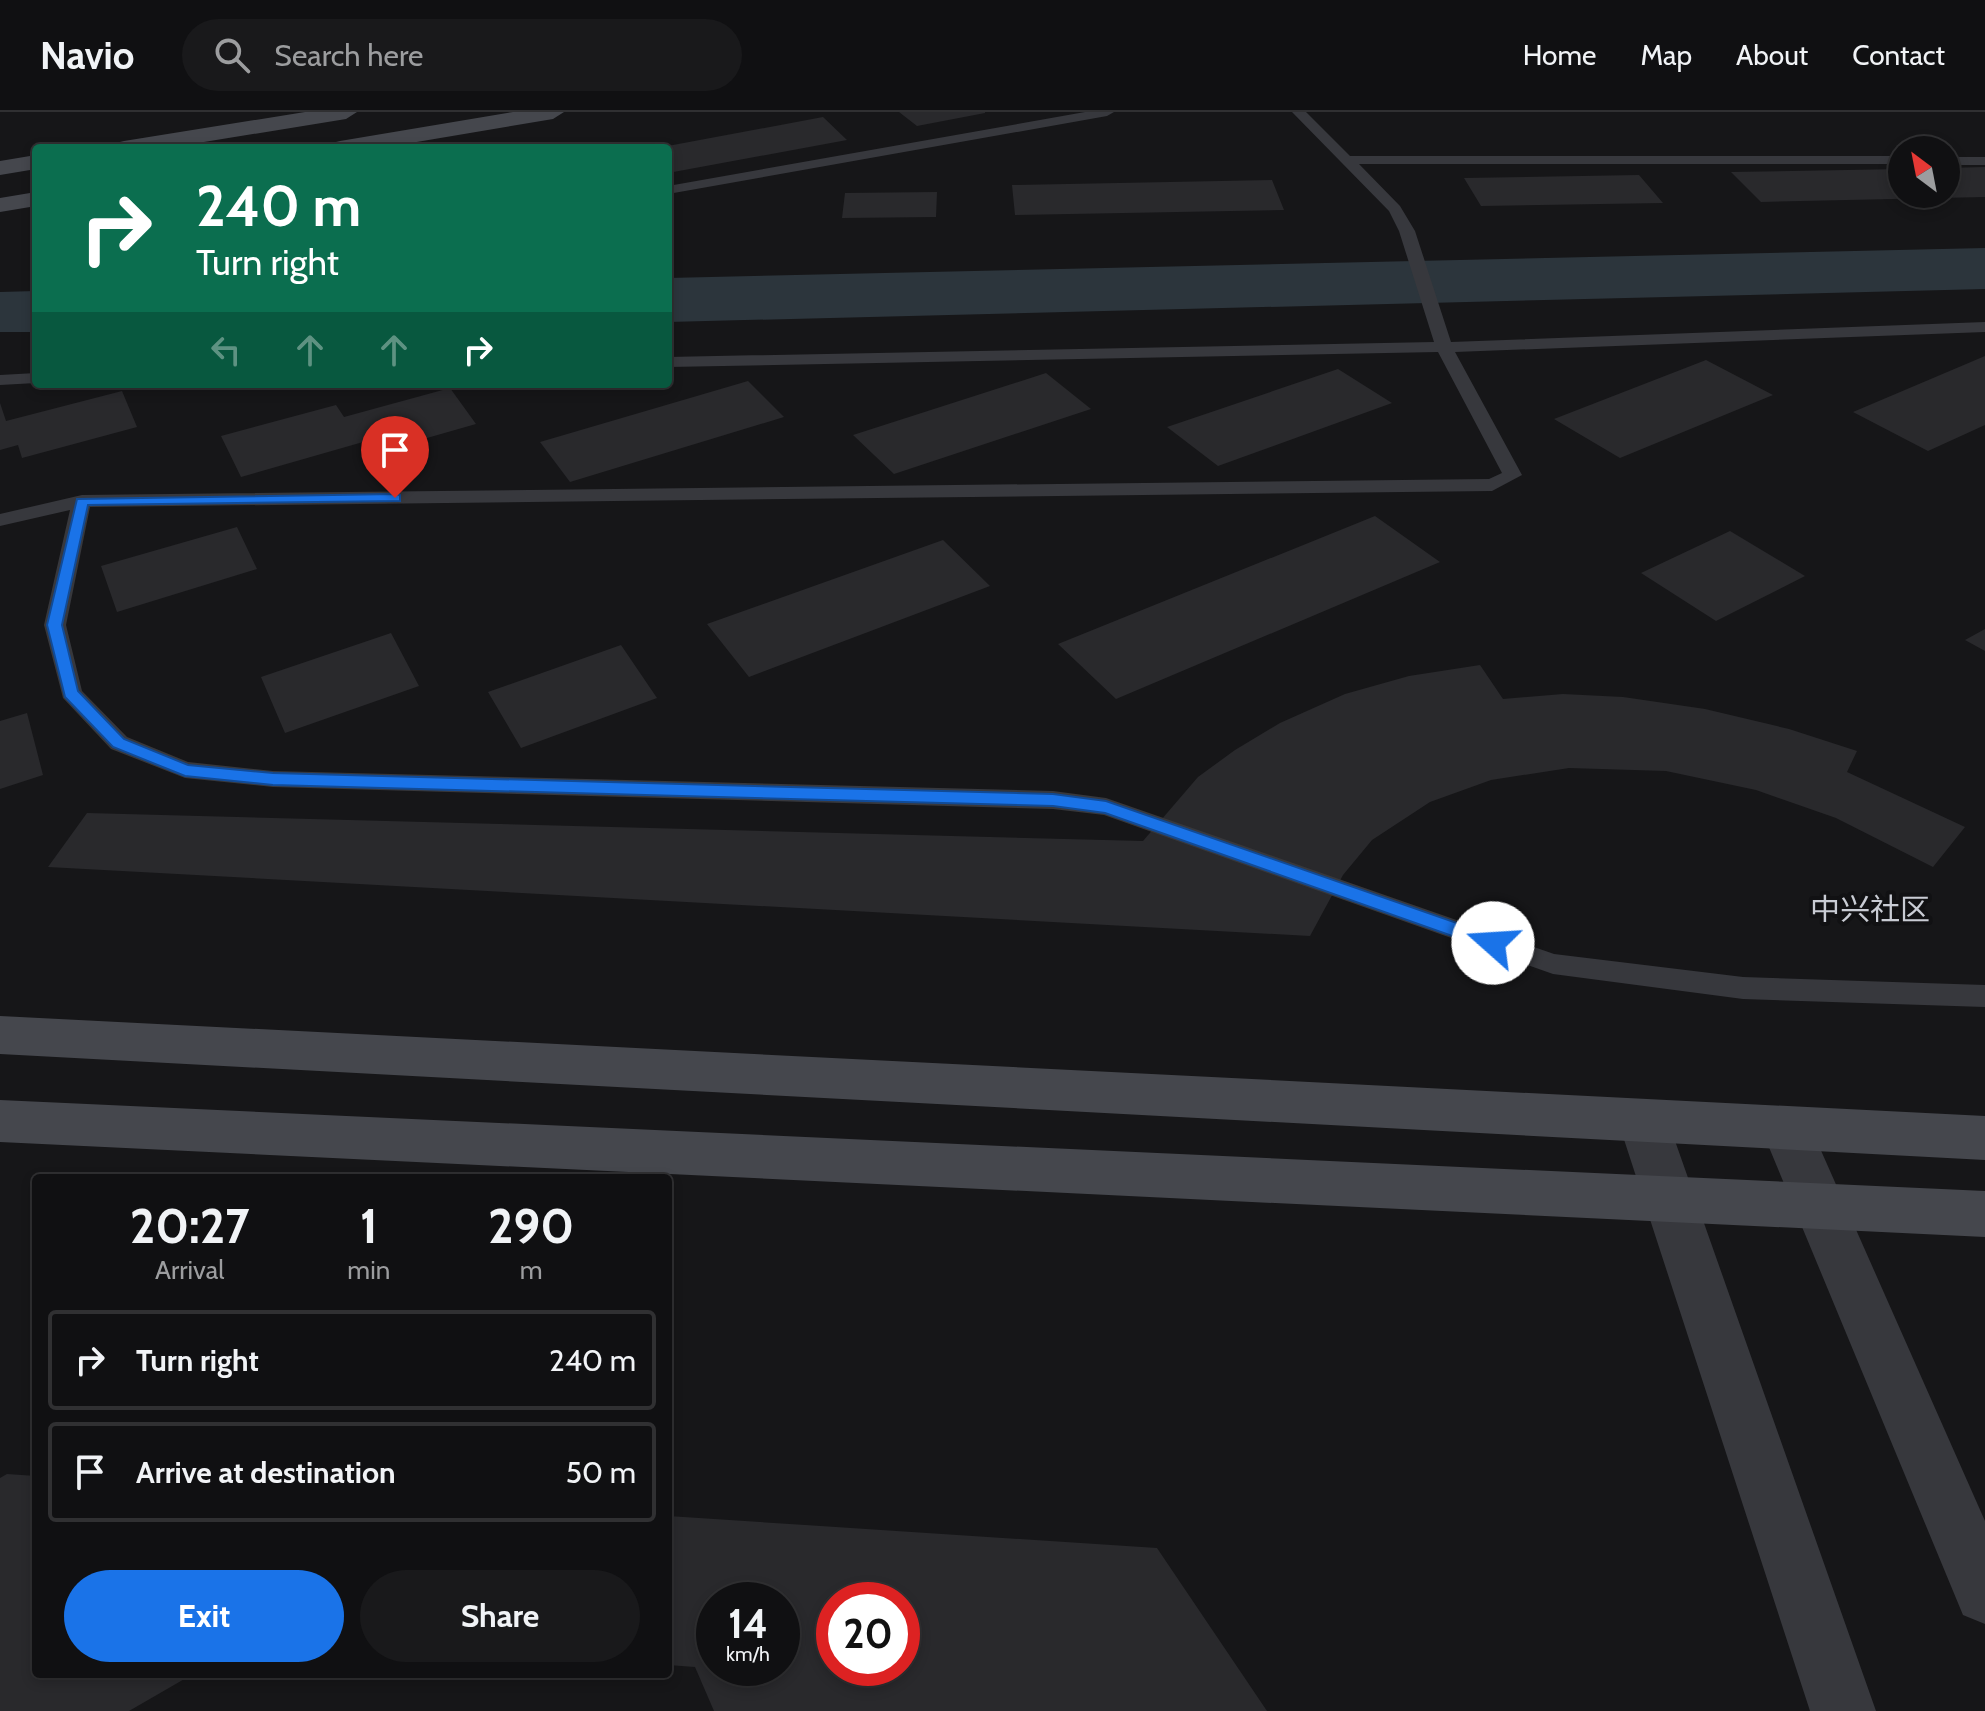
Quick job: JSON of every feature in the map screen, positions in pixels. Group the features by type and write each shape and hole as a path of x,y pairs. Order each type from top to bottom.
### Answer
{"street":[{"path":"149,144 346,112"},
{"path":"364,144 553,112"},
{"path":"0,168 32,163"},
{"path":"0,205 32,200"},
{"path":"0,1035 1985,1138"},
{"path":"0,1121 1985,1214"},
{"path":"1643,1121 1843,1711"},
{"path":"1786,1128 1985,1593"}],"lane":[{"path":"672,189 1107,112"},
{"path":"0,520 82,501 1492,485 1513,475 1444,347 1407,231 1395,209 1299,112"},
{"path":"1346,160 1888,160"},
{"path":"1960,161 1985,161"},
{"path":"672,362 1444,347 1985,327"},
{"path":"0,380 32,378"},
{"path":"82,501 55,625 71,693 119,743 185,770 273,779 1106,807 1553,964 1743,988 1985,996"}],"shaded area":[{"path":"1985,248 1985,289 672,322 672,278"},
{"path":"32,291 32,332 0,332 0,292"}],"building":[{"path":"899,112 985,112 985,113 917,126"},
{"path":"823,117 847,140 672,172 672,145"},
{"path":"1985,167 1985,197 1960,198 1960,168"},
{"path":"1888,169 1888,199 1761,202 1731,172"},
{"path":"1639,175 1663,203 1481,206 1464,178"},
{"path":"1272,180 1284,210 1015,215 1012,185"},
{"path":"937,192 936,217 842,218 845,193"},
{"path":"1985,356 1985,425 1928,451 1853,412"},
{"path":"1706,360 1773,395 1620,458 1554,419"},
{"path":"1338,369 1392,403 1218,466 1167,427"},
{"path":"1046,373 1091,409 894,474 853,435"},
{"path":"748,381 784,417 570,482 540,442"},
{"path":"450,388 476,424 371,454 363,442 241,477 221,436 336,405 344,417"},
{"path":"122,391 137,427 22,458 18,445 0,450 0,403 6,421"},
{"path":"1375,516 1440,562 1116,699 1058,644"},
{"path":"237,527 257,569 117,612 101,566"},
{"path":"1730,531 1805,576 1716,621 1641,573"},
{"path":"943,540 990,586 749,677 707,624"},
{"path":"1985,629 1985,651 1965,640"},
{"path":"391,633 419,686 285,733 261,677"},
{"path":"621,645 657,698 521,748 488,692"},
{"path":"1480,665 1503,699 1563,694 1623,697 1705,709 1789,729 1857,751 1847,772 1965,827 1933,867 1836,818 1756,790 1666,771 1569,768 1491,780 1430,802 1372,840 1343,875 1310,936 48,867 87,813 1143,841 1198,777 1280,723 1345,694 1409,676"},
{"path":"27,713 43,775 0,789 0,721"},
{"path":"7,1474 32,1476 32,1678 186,1678 129,1711 0,1711 0,1478"},
{"path":"672,1516 1157,1548 1267,1711 714,1711 703,1686 800,1686 800,1582 696,1582 696,1669 672,1665"}],"district":[{"name":"中兴社区","path":"1870,910"}],"route":[{"path":"395,498 82,501 55,625 71,693 119,743 185,770 273,779 1053,800 1106,807 1493,943"}]}
